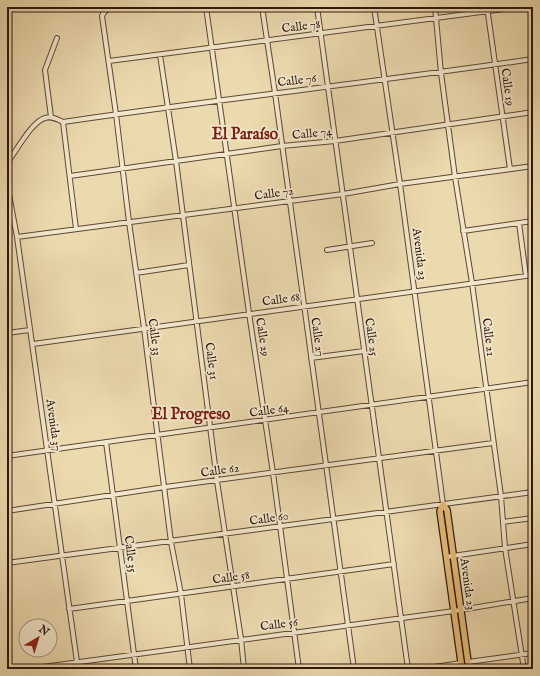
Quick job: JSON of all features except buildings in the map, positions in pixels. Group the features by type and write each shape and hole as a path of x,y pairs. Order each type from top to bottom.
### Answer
{"main road":[{"name":"Avenida 23","path":"443,504 447,510 469,669"},
{"name":"Avenida 23","path":"443,504 440,511 462,666"},
{"path":"462,666 468,662"}],"street":[{"name":"Calle 33","path":"119,7 107,9 102,16 165,487 171,542 181,594 190,669"},
{"name":"Calle 29","path":"206,7 288,579 299,669"},
{"name":"Calle 27","path":"262,7 354,669"},
{"name":"Calle 25","path":"317,7 408,669"},
{"name":"Avenida 23","path":"374,7 400,184 413,292 443,504"},
{"name":"Calle 21","path":"435,7 441,72 455,177 472,284 501,496 505,548 524,669"},
{"name":"Calle 78","path":"109,61 436,18 488,9 520,7"},
{"name":"Calle 19","path":"488,9 510,169"},
{"path":"51,117 45,70 57,38"},
{"name":"Calle 31","path":"160,55 176,161 217,481 241,639 244,669"},
{"name":"Calle 76","path":"63,122 533,59"},
{"name":"Calle 74","path":"70,176 282,146 335,141 533,112"},
{"path":"7,163 40,120 51,117 63,122 76,229"},
{"name":"Calle 72","path":"18,237 342,194 400,184 533,166"},
{"name":"Avenida 37","path":"7,184 18,237 78,669"},
{"path":"463,231 533,221"},
{"path":"519,223 526,276"},
{"path":"327,250 372,243"},
{"path":"136,273 189,265"},
{"name":"Calle 68","path":"33,344 304,305 357,300 533,275"},
{"path":"7,333 30,330"},
{"path":"311,358 364,351"},
{"name":"Calle 64","path":"7,456 372,406 533,382"},
{"name":"Calle 35","path":"106,442 136,669"},
{"name":"Calle 62","path":"7,511 165,487 493,443"},
{"name":"Calle 60","path":"7,563 533,492"},
{"path":"503,522 533,518"},
{"path":"446,557 533,544"},
{"name":"Calle 58","path":"69,609 394,564"},
{"name":"Calle 56","path":"28,669 454,611 533,598"},
{"path":"468,662 533,653"},
{"path":"421,669 462,666"}],"district":[{"name":"El Paraíso","path":"245,133"},
{"name":"El Progreso","path":"191,413"}]}
